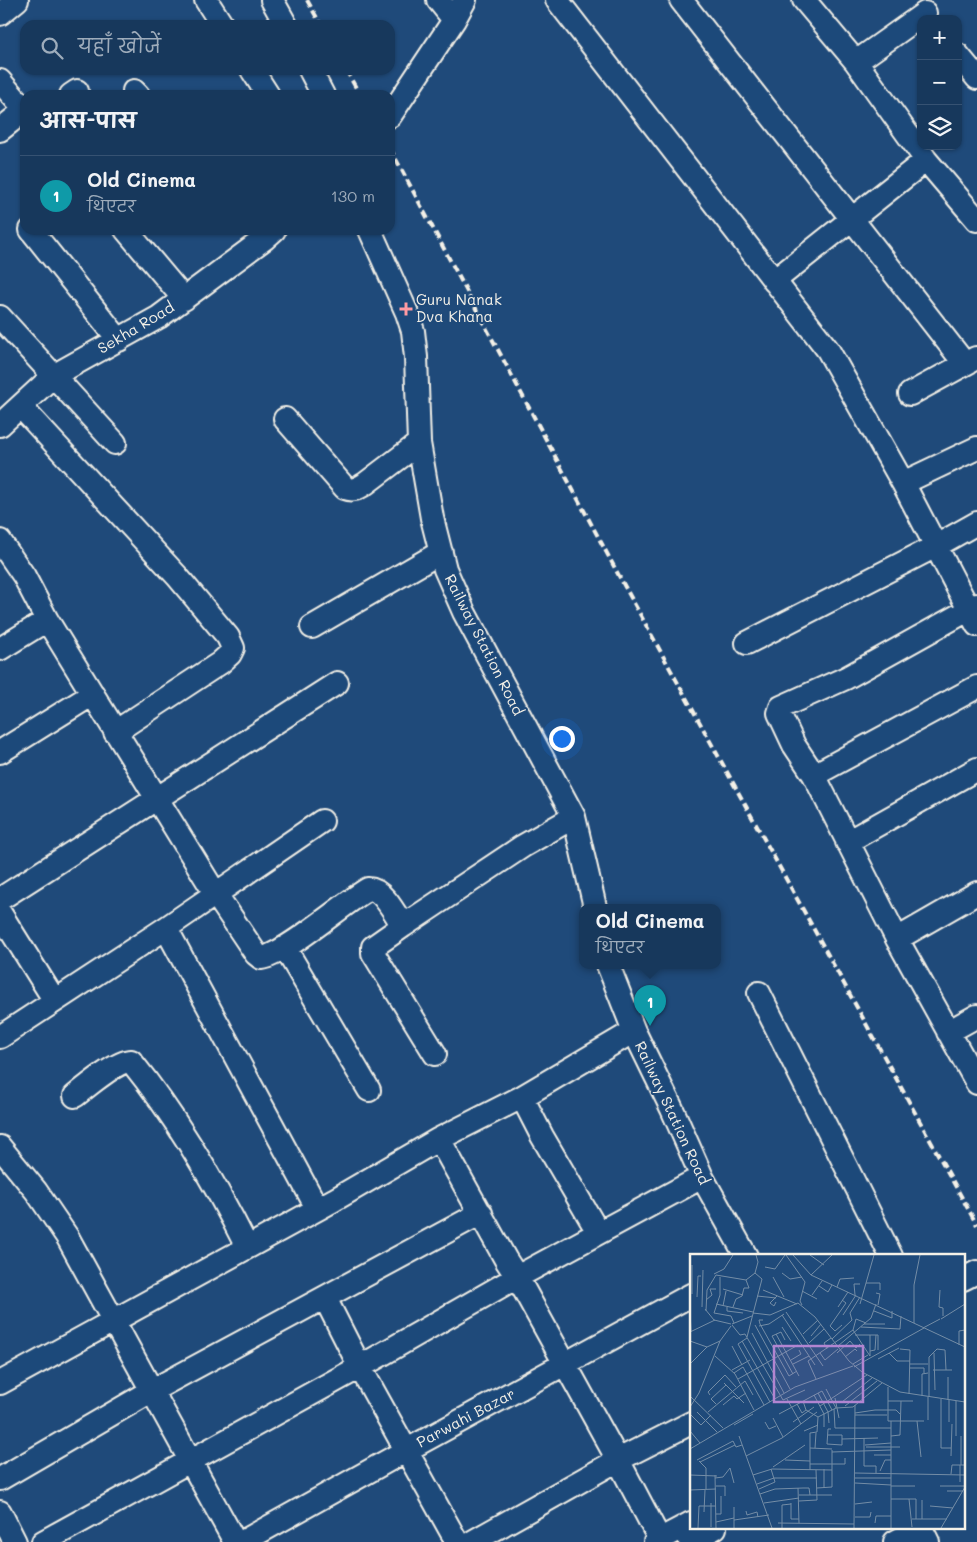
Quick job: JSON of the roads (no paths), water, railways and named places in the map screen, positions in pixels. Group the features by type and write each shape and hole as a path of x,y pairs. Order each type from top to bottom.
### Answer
{"street":[{"path":"0,14 18,0"},
{"path":"206,0 219,20"},
{"path":"272,0 283,20"},
{"path":"438,0 454,20"},
{"path":"395,108 454,20 465,0"},
{"path":"557,0 828,350 974,613 780,709 779,715 794,745 814,775 897,939 977,1083"},
{"path":"681,0 850,219 940,330 971,361 910,394"},
{"path":"804,0 856,62 926,160 977,220"},
{"path":"856,62 923,11"},
{"path":"962,60 977,78"},
{"path":"255,75 265,90"},
{"path":"313,75 321,90"},
{"path":"0,81 20,104"},
{"path":"0,130 20,114"},
{"path":"774,281 926,160"},
{"path":"35,235 119,340"},
{"path":"130,235 184,299"},
{"name":"Sekha Road","path":"0,425 53,376 159,317 184,299 247,238 264,239 268,235"},
{"name":"Railway Station Road","path":"372,235 407,313 413,331 416,357 419,443 432,518 446,569 464,612 574,817 594,904"},
{"path":"0,318 115,443"},
{"path":"21,407 178,576 228,637 233,648 230,654 220,663 115,732"},
{"path":"285,419 345,488 351,490 365,484 419,443"},
{"path":"903,484 977,448"},
{"path":"747,643 977,523"},
{"path":"0,541 24,576 47,620 115,732 158,798 215,893 256,954 261,958 285,948 368,889 377,891 386,900 403,926"},
{"path":"312,626 441,552"},
{"path":"0,648 47,620"},
{"path":"0,899 337,683"},
{"path":"814,775 977,687"},
{"path":"0,752 93,694"},
{"path":"847,842 977,770"},
{"path":"435,1054 373,953 373,947 523,846 574,817"},
{"path":"0,1037 166,928 322,821"},
{"path":"897,939 977,893"},
{"path":"0,912 55,1001"},
{"path":"166,928 317,1208"},
{"path":"285,948 369,1090"},
{"name":"Railway Station Road","path":"610,969 634,1031 672,1108 702,1177 745,1254"},
{"path":"759,993 890,1254"},
{"path":"948,1032 977,1016"},
{"path":"0,1383 334,1200 439,1139 522,1097 634,1031"},
{"path":"75,1096 117,1066 126,1061 131,1061 182,1130 223,1198 247,1247"},
{"path":"522,1097 542,1136 598,1232"},
{"path":"439,1139 618,1460 659,1541 690,1524"},
{"path":"0,1147 36,1192 68,1238 235,1542"},
{"path":"43,1542 360,1367 598,1232 702,1177"},
{"path":"0,1479 153,1390 481,1213"},
{"path":"964,1278 977,1272"},
{"name":"Parwahi Bazar","path":"242,1542 690,1296"},
{"path":"325,1298 360,1367 457,1542"},
{"path":"472,1542 618,1460 690,1424"},
{"path":"0,1512 15,1542"},
{"path":"690,1542 711,1530"},
{"path":"895,1542 917,1530"},
{"path":"922,1530 928,1542"}],"railway":[{"path":"307,0 318,20"},
{"path":"349,75 357,90"},
{"path":"395,157 625,587 977,1225"}],"place":[{"name":"Guru Nanak Dva Khana","path":"406,309"},
{"name":"Old Cinema","path":"650,1026"}]}
